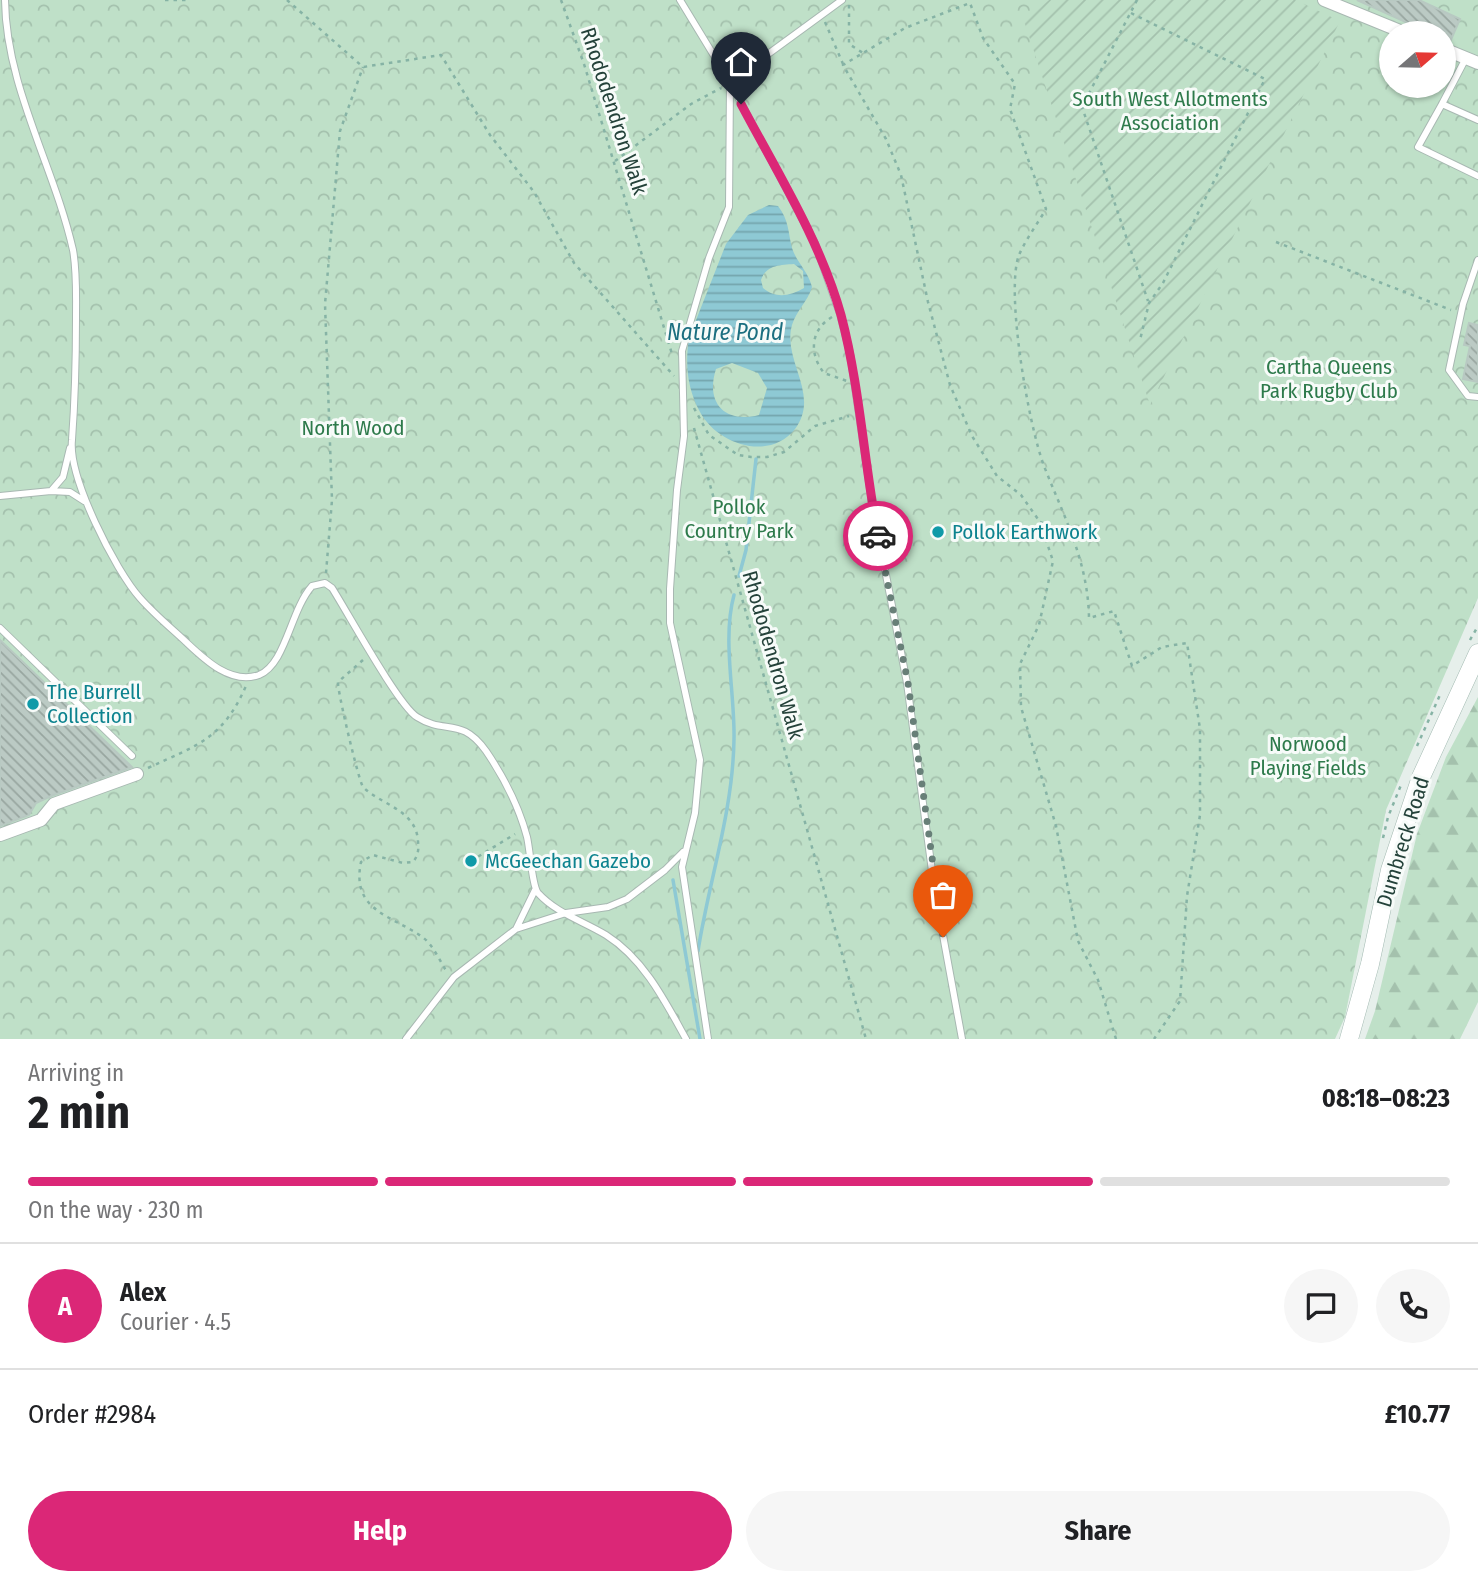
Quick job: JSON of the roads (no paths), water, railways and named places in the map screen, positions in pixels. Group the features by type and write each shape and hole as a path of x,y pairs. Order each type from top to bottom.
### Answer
{"main road":[{"name":"Dumbreck Road","path":"1349,1039 1370,964 1390,870 1421,777 1478,653"}],"street":[{"path":"1324,0 1379,22"},
{"path":"0,835 41,820 54,804 141,772"}],"lane":[{"path":"5,0 9,51 67,230 75,265 76,386 71,442 63,477 51,491"},
{"path":"680,0 730,82 815,243 840,314 872,503 908,683 934,886 962,1039"},
{"path":"730,82 842,0"},
{"path":"1472,60 1442,104 1418,147 1478,176"},
{"path":"708,1039 682,867 695,813 701,760 670,624 677,490 684,436 682,352 709,258 729,207 730,82"},
{"path":"1442,104 1478,120"},
{"path":"1478,260 1461,314 1449,370 1468,396 1478,397"},
{"path":"71,442 85,502 139,597 199,655 226,674 260,675 278,659 299,601 312,586 325,583 332,588 416,717 465,729 474,736 508,789 524,829 535,890 516,929"},
{"path":"0,496 70,492 85,502"},
{"path":"0,628 132,756"},
{"path":"406,1039 454,977 516,929 566,914 608,907 627,898 666,870 684,851"},
{"path":"535,890 551,905 607,936 634,959 660,993 686,1039"}],"water":[{"name":"Nature Pond","path":"769,205 778,206 786,221 794,253 812,287 794,320 790,338 803,390 802,416 795,429 784,439 772,445 758,447 731,440 708,423 692,394 687,367 689,338 726,244 748,215","holes":["794,264 803,271 804,288 783,295 773,294 763,288 761,280 766,271","732,363 758,373 767,388 759,415 736,416 721,408 716,401 713,392 716,369"]}],"waterway":[{"path":"739,576 746,550 756,459"},
{"path":"698,951 733,766 734,722 729,630 734,595"},
{"path":"673,880 700,1039"}],"place":[{"name":"Pollok Earthwork","path":"938,532"},
{"name":"The Burrell Collection","path":"33,704"},
{"name":"McGeechan Gazebo","path":"471,861"}],"park label":[{"name":"South West Allotments Association","path":"1170,111"},
{"name":"Cartha Queens Park Rugby Club","path":"1329,379"},
{"name":"North Wood","path":"353,428"},
{"name":"Pollok Country Park","path":"739,519"},
{"name":"Norwood Playing Fields","path":"1308,756"}]}
